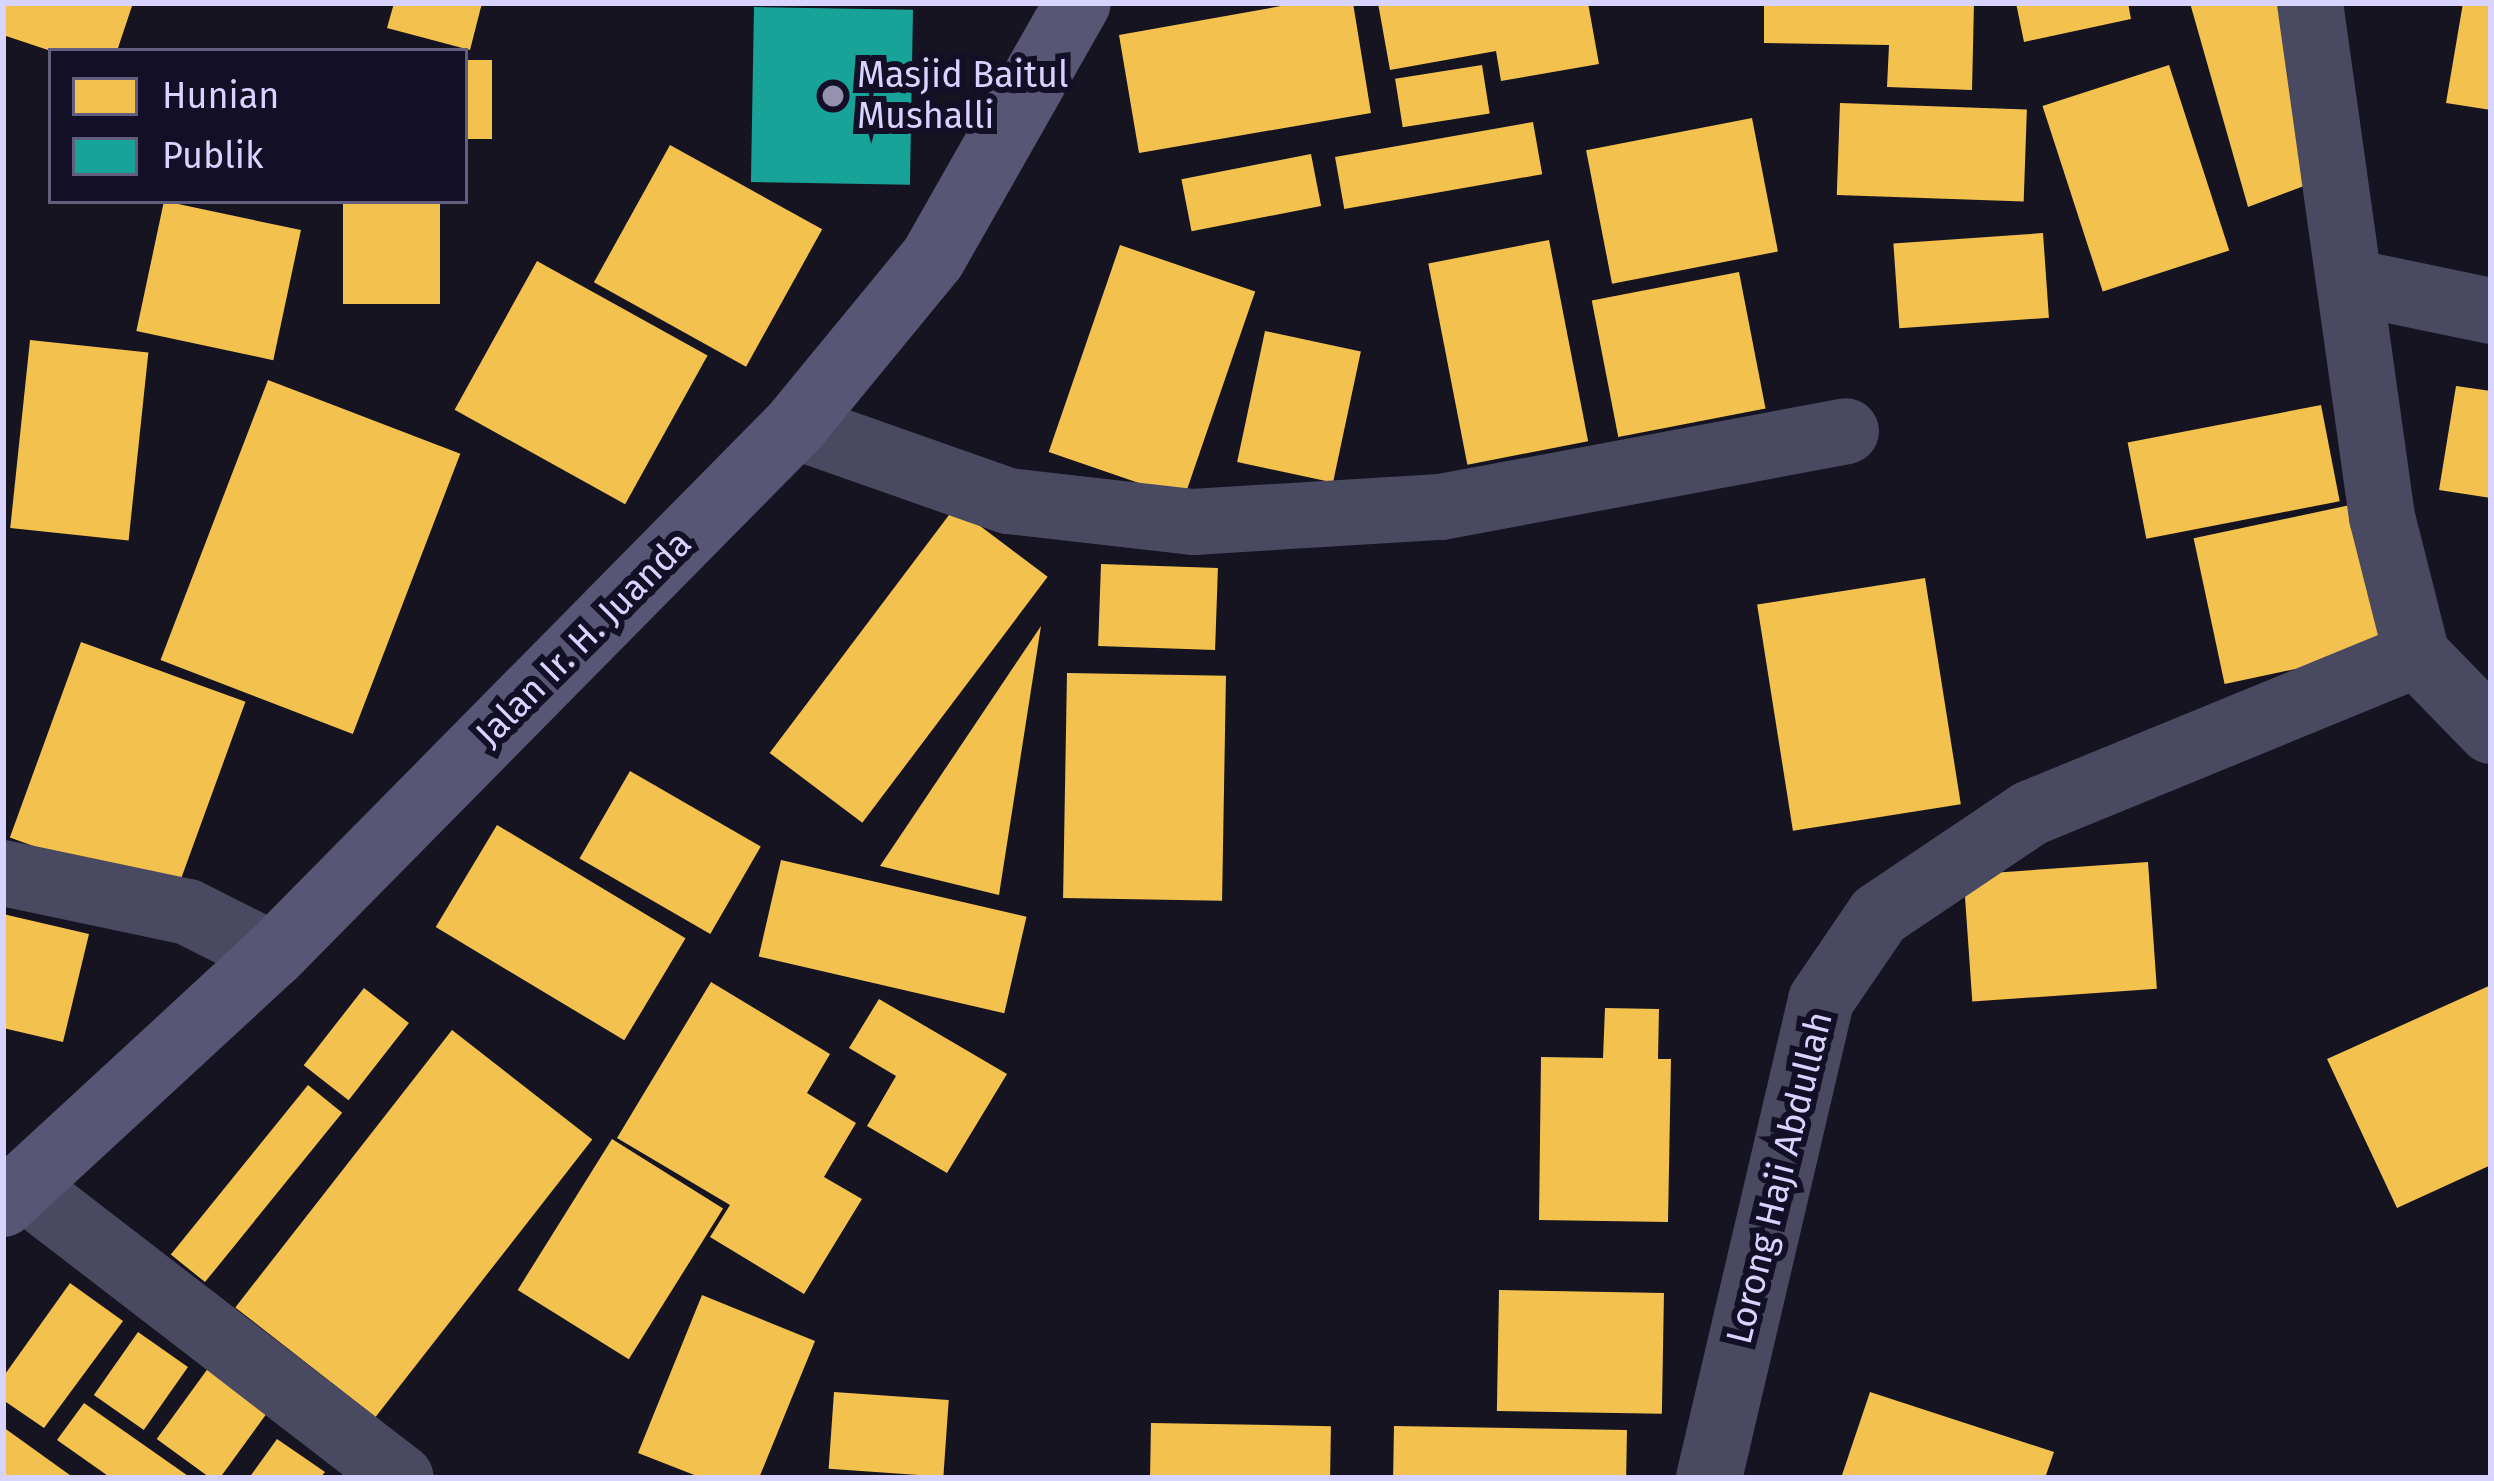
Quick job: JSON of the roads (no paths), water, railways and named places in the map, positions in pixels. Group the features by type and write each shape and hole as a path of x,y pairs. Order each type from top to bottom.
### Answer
{"main road":[{"name":"Jalan Ir. H. Juanda","path":"12,1195 273,955 795,426 933,258 1078,3"}],"street":[{"path":"2310,3 2383,517 2417,656 2491,731"},
{"path":"2351,282 2491,311"},
{"path":"795,426 1008,501 1193,522 1441,507 1846,430"},
{"name":"Lorong Haji Abdullah","path":"1709,1478 1822,1000 1879,915 2031,814 2417,656"},
{"path":"3,873 188,912 273,955"},
{"path":"12,1195 374,1471"}],"place":[{"name":"Masjid Baitul Mushalli","path":"833,96"}]}
